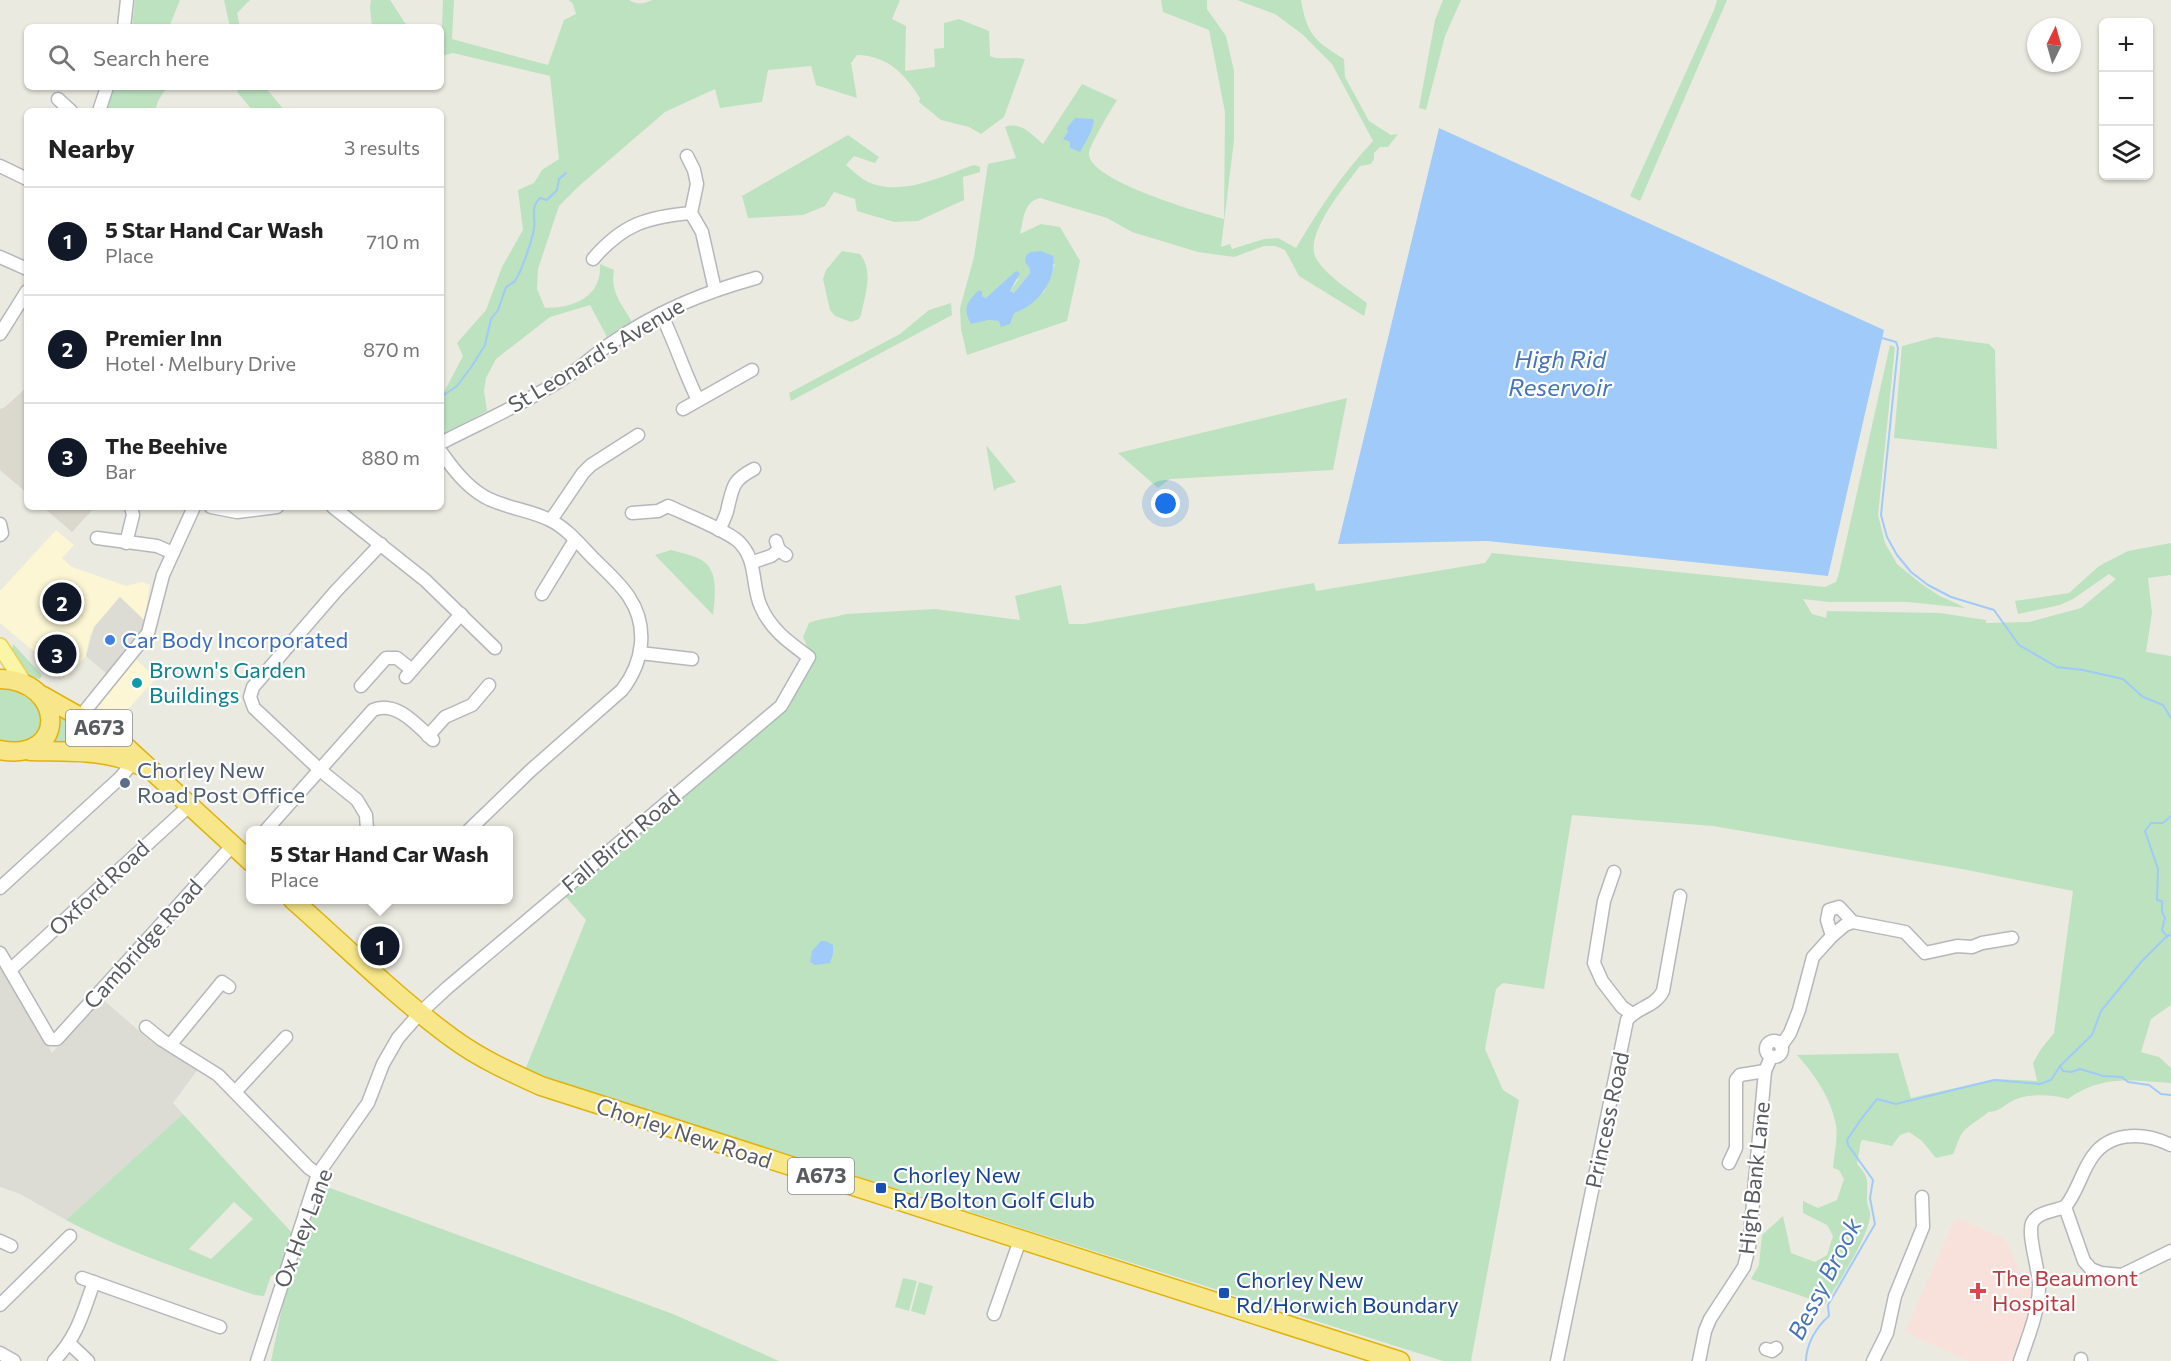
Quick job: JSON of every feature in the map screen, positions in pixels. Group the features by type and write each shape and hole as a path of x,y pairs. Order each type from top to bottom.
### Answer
{"highway":[{"name":"A673","path":"0,679 24,683 124,745 141,766 244,853"},
{"name":"A673","path":"30,751 41,743 49,728 48,706 43,696"},
{"name":"A673","path":"97,727 99,754"},
{"name":"A673","path":"2,754 30,751 99,754 141,766"},
{"name":"A673","path":"2,754 91,758 99,754"},
{"name":"Chorley New Road","path":"298,904 453,1039 474,1053 541,1086 1400,1361"}],"main road":[{"name":"A673","path":"0,646 24,683"}],"street":[{"path":"124,24 127,0"},
{"path":"100,108 106,90"},
{"path":"58,99 68,108"},
{"path":"686,154 694,170 697,184 691,213 702,232 715,290"},
{"path":"0,166 24,178"},
{"path":"592,262 605,246 636,224 662,216 691,213"},
{"path":"0,257 24,268"},
{"name":"St Leonard's Avenue","path":"444,441 566,377 610,344 661,314 715,290 756,278"},
{"path":"0,334 24,296"},
{"path":"661,314 684,373 698,400"},
{"path":"683,409 752,370"},
{"path":"551,520 591,465 638,435"},
{"path":"444,456 460,478 486,498 551,520 575,540 630,598 642,633 640,654 629,681 605,713 522,778 474,826"},
{"path":"718,530 726,514 732,488 742,476 756,467"},
{"path":"632,513 658,511 668,506 738,541 753,562 771,556 780,548"},
{"path":"126,543 132,519 131,510"},
{"path":"80,717 148,633 163,575 193,510"},
{"path":"227,510 237,512 253,510"},
{"path":"337,510 425,580 491,646"},
{"path":"97,538 157,546 173,553"},
{"path":"546,592 575,540"},
{"path":"367,826 363,808 254,708 251,703 251,692 336,591 381,544"},
{"name":"Fall Birch Road","path":"420,1012 781,706 809,657 779,634 767,618 760,605 753,562"},
{"path":"361,686 368,673 390,657 397,658 409,674 461,614"},
{"path":"640,654 696,658"},
{"path":"270,826 373,710 380,707 395,709 430,738 445,717 484,698 489,685"},
{"path":"0,888 121,777 141,766"},
{"name":"Oxford Road","path":"10,970 189,806"},
{"name":"Cambridge Road","path":"10,970 50,1039 57,1039 244,853"},
{"path":"1614,871 1604,902 1594,963 1602,981 1622,1006 1632,1014 1655,1003 1663,991 1680,896"},
{"path":"1832,936 1827,920 1829,910 1839,908 1853,922 1905,932 1925,953 1957,946 1972,947 2012,938"},
{"name":"High Bank Lane","path":"1699,1361 1710,1319 1743,1267 1749,1247 1765,1071 1771,1057 1766,1052 1767,1044 1774,1041 1781,1046 1790,1033 1799,1010 1809,964 1813,957 1832,936 1845,925 1853,922"},
{"path":"0,953 10,970"},
{"path":"171,1044 222,982 229,987"},
{"name":"Ox Hey Lane","path":"257,1361 318,1174 368,1103 390,1049 420,1012"},
{"name":"Princess Road","path":"1557,1361 1627,1020 1632,1014"},
{"path":"146,1027 162,1040 218,1075 309,1168 318,1174"},
{"path":"235,1092 286,1037"},
{"path":"1729,1163 1736,1148 1736,1080 1740,1075 1765,1071"},
{"path":"2020,1361 2035,1317 2039,1289 2038,1267 2031,1234 2032,1223 2039,1215 2065,1207 2076,1192 2088,1164 2103,1144 2112,1139 2132,1135 2156,1138 2171,1145"},
{"path":"1873,1361 1887,1333 1895,1296 1923,1227 1922,1197"},
{"path":"2065,1207 2084,1261 2091,1269 2102,1273 2122,1275 2171,1251"},
{"path":"0,1305 70,1236"},
{"path":"994,1314 1020,1240"},
{"path":"54,1361 70,1344 76,1333 88,1280 221,1324 215,1340"},
{"path":"70,1344 88,1361"},
{"path":"0,1353 14,1361"}],"shaded area":[{"path":"24,390 24,490 0,470 0,409"},
{"path":"46,510 92,510 72,532"},
{"path":"56,530 74,545 62,558 72,567 126,586 142,582 150,585 144,620 119,597 90,635 86,656 66,678 0,623 0,591"},
{"path":"120,597 144,620 141,633 107,674 86,656 94,627"},
{"path":"127,651 156,678 115,724 86,697"},
{"path":"4,962 52,1053 101,998 152,1042 198,1069 173,1103 183,1114 66,1220 20,1194 0,1187 0,966"},
{"name":"The Beaumont Hospital","path":"1962,1220 2005,1239 2022,1275 2035,1278 2029,1322 2014,1361 1968,1361 1905,1332 1954,1221"}],"green space":[{"path":"135,0 180,0 170,24 132,24"},
{"path":"224,0 250,0 237,13 239,24 229,24"},
{"path":"371,0 390,0 407,24 372,24"},
{"path":"443,0 454,0 452,39 548,65 564,20 576,14 569,0 629,0 640,3 652,0 900,0 892,19 906,26 905,71 935,67 934,49 944,48 944,23 959,19 989,31 990,56 1025,59 1004,117 981,134 969,127 941,120 919,102 920,98 914,89 894,68 878,59 857,55 851,63 857,98 816,85 811,66 768,70 762,102 720,108 715,89 665,112 559,206 538,269 537,289 545,308 566,306 584,298 596,285 600,264 614,270 615,291 632,322 607,337 590,305 550,317 496,359 486,378 484,391 487,411 444,434 444,392 463,356 457,343 486,310 502,267 523,230 518,190 534,183 542,170 559,159 550,76 453,53 444,55 444,24 442,24"},
{"path":"1161,0 1207,0 1207,9 1226,36 1234,71 1234,140 1221,247 1230,244 1232,249 1264,239 1278,238 1296,248 1332,192 1373,141 1332,64 1302,34 1275,14 1237,0 1301,0 1306,21 1314,36 1344,59 1345,77 1369,121 1391,135 1398,134 1388,147 1380,147 1374,153 1371,164 1360,166 1327,212 1315,238 1314,250 1317,260 1334,278 1367,303 1364,316 1299,276 1285,250 1275,246 1264,246 1234,257 1198,252 1132,232 1107,218 1040,198 1027,207 1020,234 1041,224 1060,227 1080,261 1067,321 967,355 961,329 960,308 974,257 988,164 1016,158 1005,127 1021,127 1043,144 1082,84 1117,100 1090,149 1089,153 1093,163 1106,174 1147,194 1224,219 1225,112 1209,30 1163,12","holes":["1055,264 1044,292 999,321 988,320 979,290 986,298 1019,278 1010,291 1014,293 1030,273 1029,267"]},
{"path":"1443,0 1461,0 1445,36 1426,110 1419,108 1435,20"},
{"path":"1717,0 1727,0 1640,201 1630,196"},
{"path":"112,90 165,90 156,108 107,108"},
{"path":"238,90 268,90 282,108 250,108"},
{"path":"848,135 879,157 875,163 854,156 846,165 865,181 881,186 908,186 922,183 974,165 980,167 980,172 963,177 964,200 918,221 894,222 857,211 855,199 834,192 825,206 803,215 748,218 742,196"},
{"path":"842,251 860,254 867,268 866,292 861,315 859,319 851,322 835,316 830,310 823,279 826,270"},
{"path":"951,303 952,315 791,401 789,393 900,334 929,310"},
{"path":"1936,337 1989,344 1995,350 1997,449 1894,438 1902,346"},
{"path":"1890,345 1895,347 1878,515 1885,543 1897,564 1919,582 1938,595 1966,608 1908,602 1829,602 1803,599 1812,614 1826,618 1827,611 1940,613 1986,620 1986,623 2029,622 2081,608 2116,579 2109,574 2073,599 2060,605 2018,614 2015,601 2069,593 2099,566 2128,551 2171,543 2171,575 2148,578 2152,613 2146,652 2171,656 2171,1005 2151,1019 2141,1052 2159,1057 2171,1068 2171,1083 2106,1082 2081,1091 2068,1099 2056,1096 2026,1096 1988,1112 1964,1131 1953,1154 1936,1158 1922,1141 1909,1132 1900,1135 1892,1146 1861,1141 1857,1164 1867,1180 1870,1214 1868,1225 1852,1260 1825,1304 1751,1279 1759,1265 1762,1235 1783,1216 1791,1253 1815,1262 1827,1255 1833,1236 1827,1225 1803,1213 1803,1201 1818,1208 1837,1200 1844,1179 1839,1170 1833,1168 1836,1141 1834,1115 1816,1079 1797,1055 1898,1053 1911,1098 1996,1079 2037,1081 2033,1063 2054,1033 2073,891 1962,869 1713,826 1572,815 1544,989 1503,983 1496,989 1485,1049 1503,1090 1519,1100 1471,1361 1443,1361 525,1070 586,920 566,897 767,723 812,658 803,637 809,623 846,614 935,609 1020,620 1015,596 1061,585 1069,624 1084,624 1314,583 1316,591 1485,563 1492,553 1825,587 1836,582 1839,573"},
{"path":"1347,398 1333,470 1170,479 1158,488 1118,453"},
{"path":"986,445 1016,482 994,491"},
{"path":"671,550 696,557 703,561 712,572 715,586 713,615 655,555"},
{"path":"13,644 42,675 40,679 35,678 23,668 12,650"},
{"path":"0,685 10,686 35,698 45,722 29,744 0,743"},
{"path":"53,707 95,732 95,742 92,745 44,745"},
{"path":"183,1114 293,1234 280,1271 271,1276 264,1296 255,1295 159,1261 66,1220","holes":["234,1202 253,1219 211,1259 189,1249"]},
{"path":"322,1185 673,1314 779,1361 271,1361 283,1303"},
{"path":"903,1278 917,1281 909,1311 895,1307"},
{"path":"919,1282 933,1286 925,1315 911,1311"}],"water":[{"path":"1075,118 1093,119 1094,121 1080,152 1070,148 1070,142 1063,139 1068,132 1067,128"},
{"name":"High Rid Reservoir","path":"1439,128 1884,330 1828,576 1487,541 1338,544"},
{"path":"1041,251 1053,256 1053,265 1048,283 1038,298 1014,313 1010,324 1001,327 999,321 988,320 971,324 966,309 975,294 979,290 982,291 982,296 986,298 1016,271 1020,273 1010,291 1014,293 1030,273 1025,262 1026,256 1030,252"},
{"path":"821,941 833,945 833,954 830,963 815,965 810,962 812,951"}],"waterway":[{"path":"444,395 457,386 485,345 491,319 498,310 506,287 517,278 526,257 534,229 537,201 540,198 547,200 557,190 559,179 566,173"},
{"path":"1882,338 1896,342 1898,348 1881,515 1887,537 1897,555 1911,572 1928,585 1951,597 1994,610 2019,645 2057,667 2123,679 2143,697 2163,705 2171,718"},
{"path":"2167,937 2162,930 2165,918 2162,912 2162,901 2157,900 2158,869 2145,831 2151,823 2163,823 2171,816"},
{"name":"Bessy Brook","path":"1806,1361 1813,1337 1829,1316 1828,1305 1875,1224 1870,1198 1873,1180 1848,1145 1847,1140 1877,1099 1896,1104 1994,1080 2040,1084 2051,1080 2060,1066 2092,1035 2101,1011 2142,961 2168,935 2171,936"},
{"path":"2060,1066 2063,1071 2071,1072 2080,1069 2103,1076 2122,1077 2128,1082 2149,1085 2161,1094 2171,1095"}],"place":[{"name":"Premier Inn","path":"62,602"},
{"name":"Car Body Incorporated","path":"110,640"},
{"name":"The Beehive","path":"57,654"},
{"name":"Brown's Garden Buildings","path":"137,683"},
{"name":"Chorley New Road Post Office","path":"125,783"},
{"name":"5 Star Hand Car Wash","path":"380,946"},
{"name":"Chorley New Rd/Bolton Golf Club","path":"881,1188"},
{"name":"The Beaumont Hospital","path":"1978,1291"},
{"name":"Chorley New Rd/Horwich Boundary","path":"1224,1293"}]}
